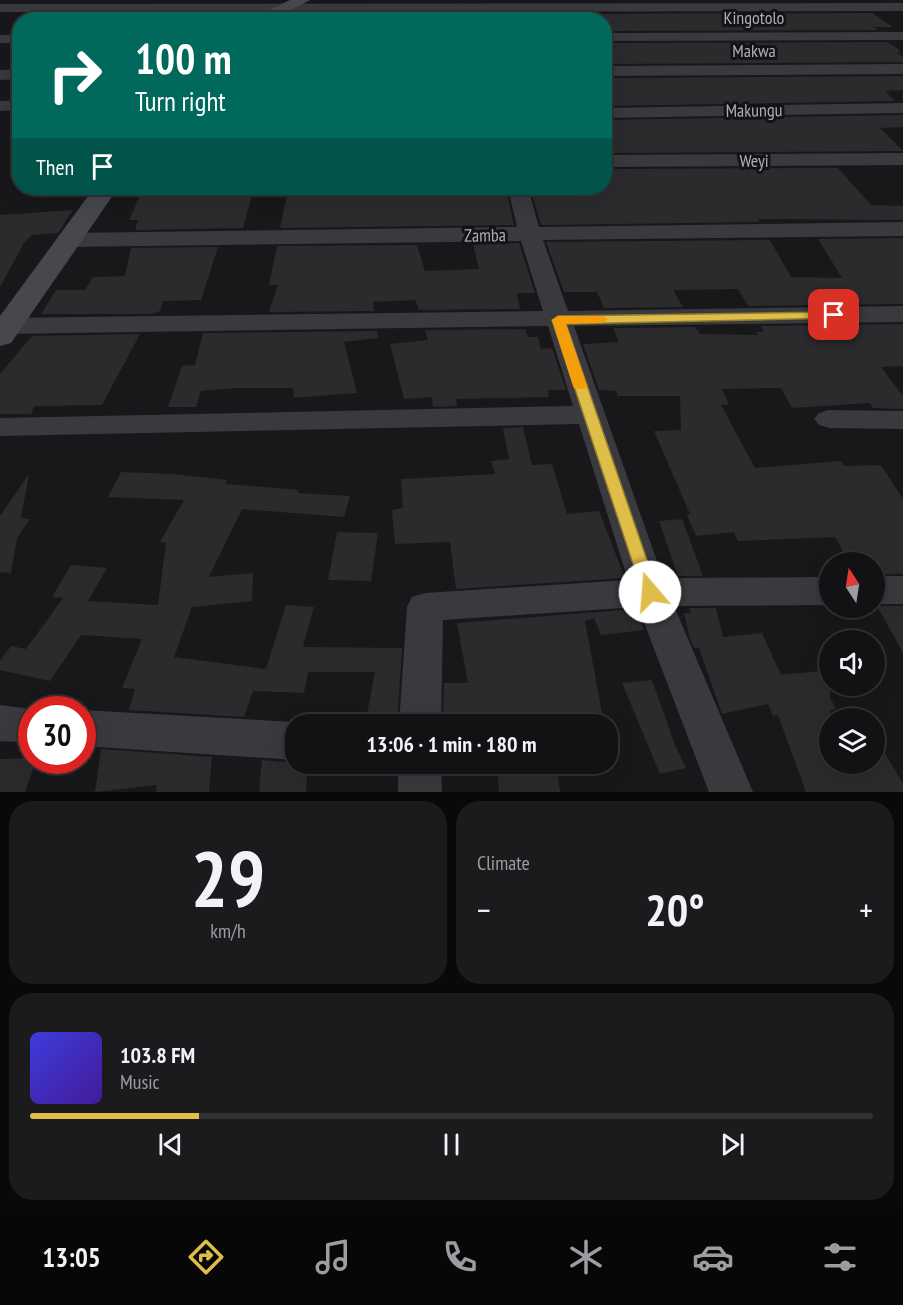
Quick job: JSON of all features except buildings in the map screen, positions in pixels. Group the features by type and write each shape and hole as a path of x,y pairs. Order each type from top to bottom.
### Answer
{"street":[{"path":"0,3 8,0"},
{"path":"271,12 303,0"},
{"path":"0,8 466,9 783,3 903,7"},
{"path":"783,3 855,52 895,85"},
{"name":"Kingotolo","path":"612,37 903,36"},
{"name":"Makwa","path":"612,71 903,69"},
{"name":"Makungu","path":"612,113 903,108"},
{"name":"Weyi","path":"612,160 903,159"},
{"path":"2,330 101,195"},
{"path":"520,195 558,320 650,592 731,792"},
{"name":"Zamba","path":"67,240 903,229"},
{"path":"2,330 903,314"},
{"path":"0,427 590,416"},
{"path":"829,419 903,420"},
{"path":"885,590 903,590"},
{"path":"420,714 425,608 650,592 819,591"},
{"path":"0,723 18,724"},
{"path":"96,729 285,740"},
{"path":"420,774 420,792"}],"slow traffic":[{"path":"580,386 558,320 602,319"}],"route":[{"path":"650,592 558,320 834,315"}]}
